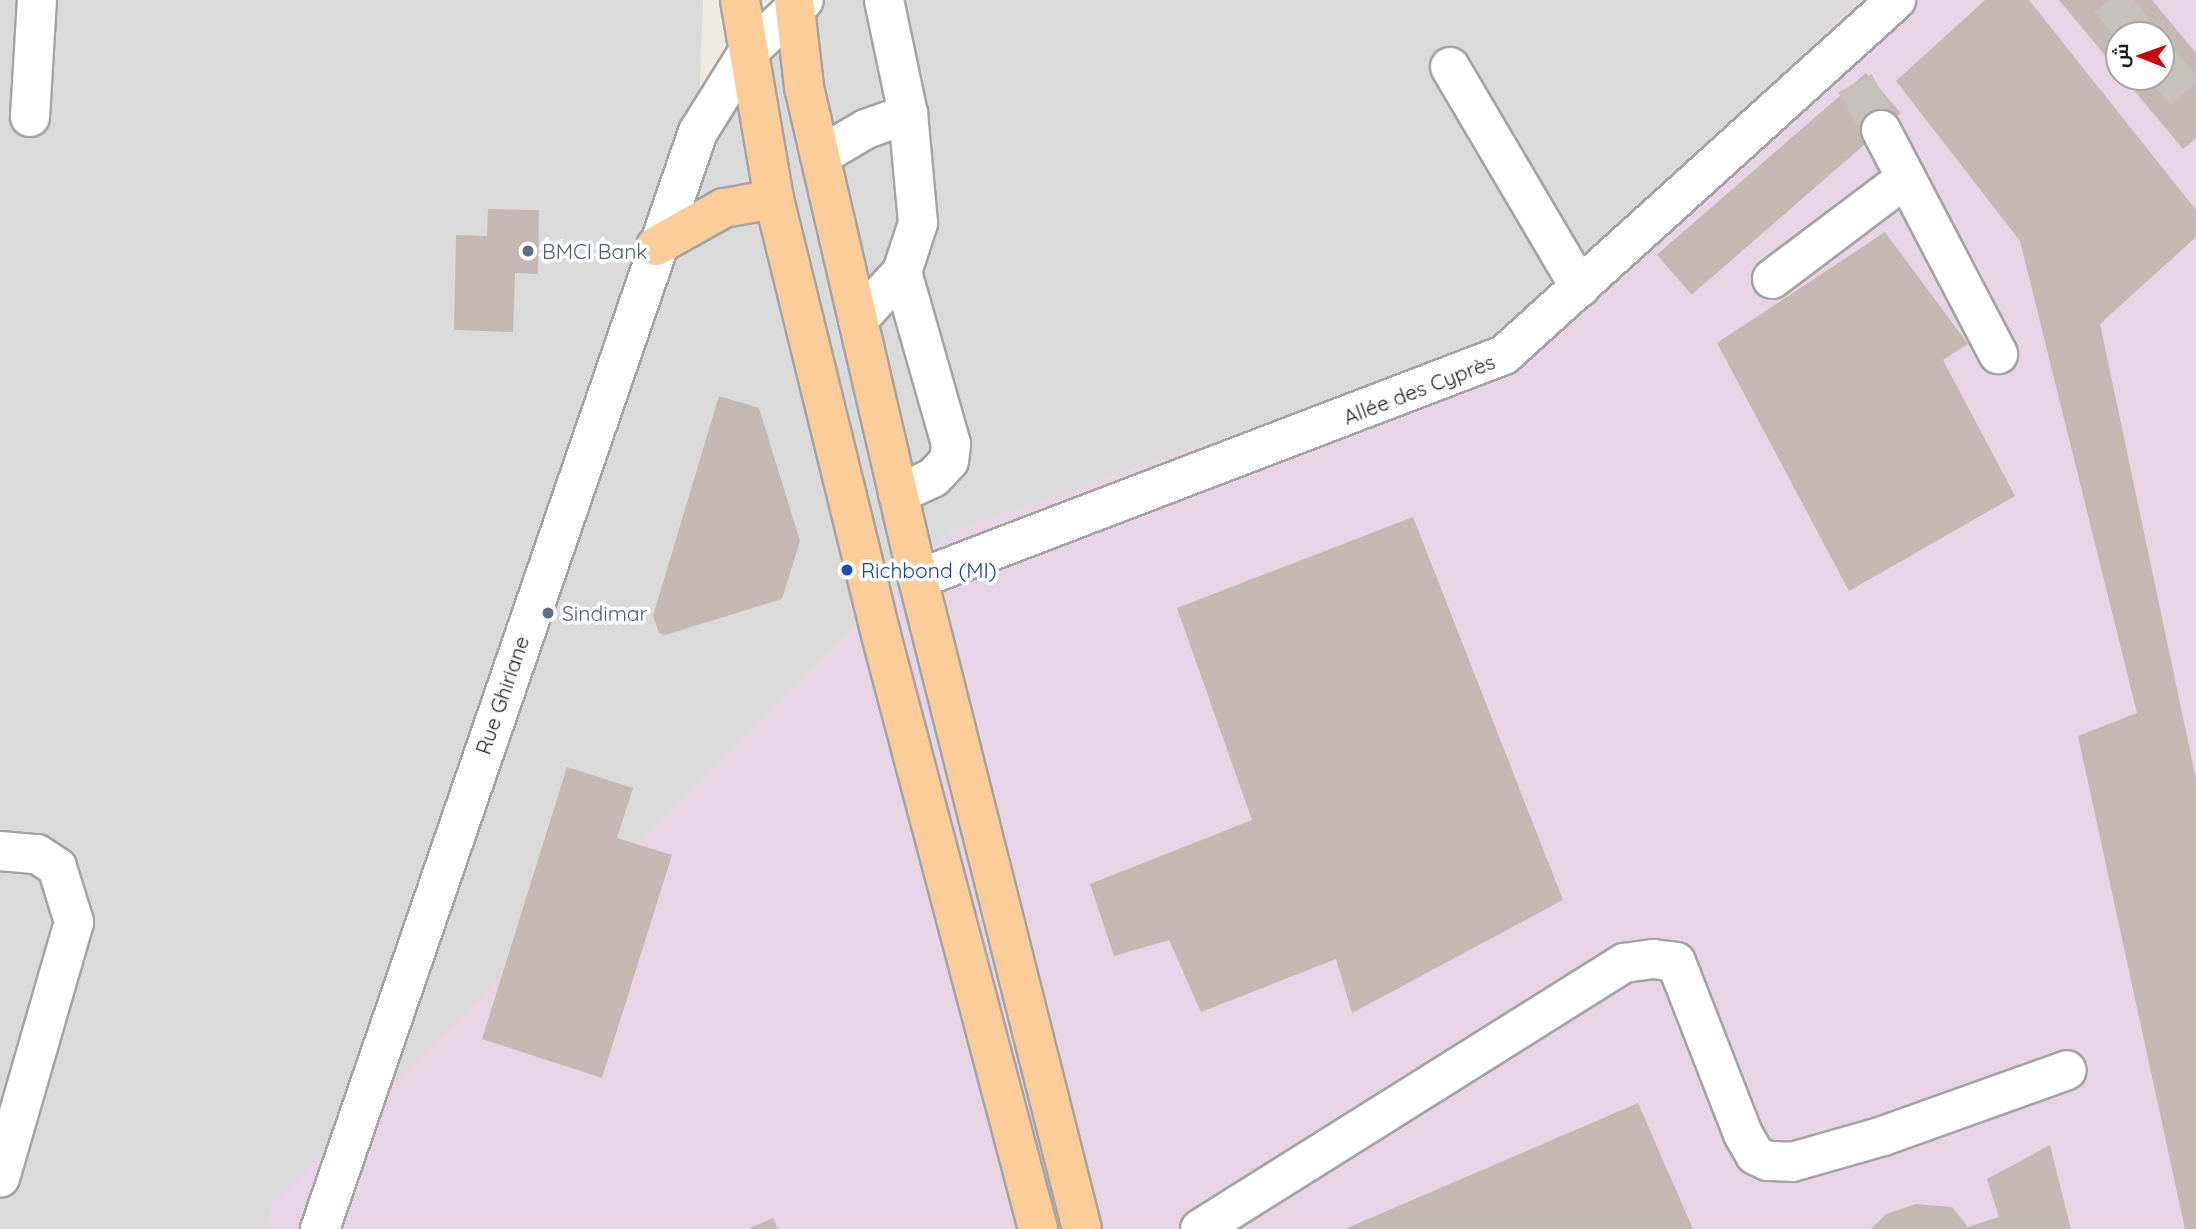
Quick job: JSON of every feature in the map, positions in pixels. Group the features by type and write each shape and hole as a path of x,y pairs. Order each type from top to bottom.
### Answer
{"main road":[{"path":"740,0 774,199 881,635 1038,1229"},
{"path":"792,2 804,87 918,579 1083,1229"},
{"path":"656,246 724,208 774,199"}],"street":[{"path":"30,117 37,0"},
{"path":"858,320 902,272 918,223 908,114 884,0"},
{"name":"Allée des Cyprès","path":"918,579 1485,365 1504,355 1580,288 1847,67 1896,0"},
{"name":"Rue Ghiriane","path":"320,1229 656,246 698,132 748,52 792,2"},
{"path":"1450,67 1580,288"},
{"path":"820,156 866,129 908,114"},
{"path":"1881,130 1998,354"},
{"path":"1772,279 1906,178"},
{"path":"898,494 933,478 949,461 951,444 902,272"},
{"path":"0,850 37,854 57,867 74,922 0,1178"},
{"path":"1200,1229 1624,963 1653,959 1676,962 1743,1134 1755,1155 1768,1161 1792,1162 1883,1136 2067,1070"}],"shaded area":[{"path":"0,0 703,0 699,109 822,0 1859,0 1511,338 952,532 272,1205 267,1229 0,1229"},
{"path":"1859,0 2196,0 2196,1229 267,1229 271,1205 952,532 1511,338"}],"building":[{"path":"1985,0 2029,0 2196,210 2196,237 2100,324 2196,779 2196,1229 2185,1229 2078,736 2137,713 2020,241 1896,81"},
{"path":"2059,0 2152,0 2169,21 2105,21 2105,55"},
{"path":"2175,28 2196,53 2196,138 2183,149 2135,91 2175,91"},
{"path":"1866,73 1901,113 1692,295 1657,255"},
{"path":"488,209 539,210 538,274 515,273 513,332 454,330 456,235 487,236"},
{"path":"1885,232 1968,344 1943,360 2015,496 1849,591 1717,343"},
{"path":"719,396 759,408 800,541 782,599 665,635 659,633 653,616"},
{"path":"1413,517 1563,900 1352,1013 1336,959 1201,1012 1169,940 1114,956 1090,884 1252,820 1177,608"},
{"path":"567,767 633,788 617,838 672,855 602,1078 482,1039"},
{"path":"1638,1103 1693,1229 1345,1229"},
{"path":"2050,1145 2071,1229 1871,1229 1886,1214 1916,1204 1952,1207 1968,1227 1999,1217 1987,1179"},
{"path":"773,1218 778,1229 748,1229"}],"tunnel":[{"path":"2109,0 2126,21"},
{"path":"2175,80 2196,105"},
{"path":"1855,83 1881,130"}],"place":[{"name":"BMCI Bank","path":"528,251"},
{"name":"Richbond (MI)","path":"847,570"},
{"name":"Sindimar","path":"548,613"}]}
